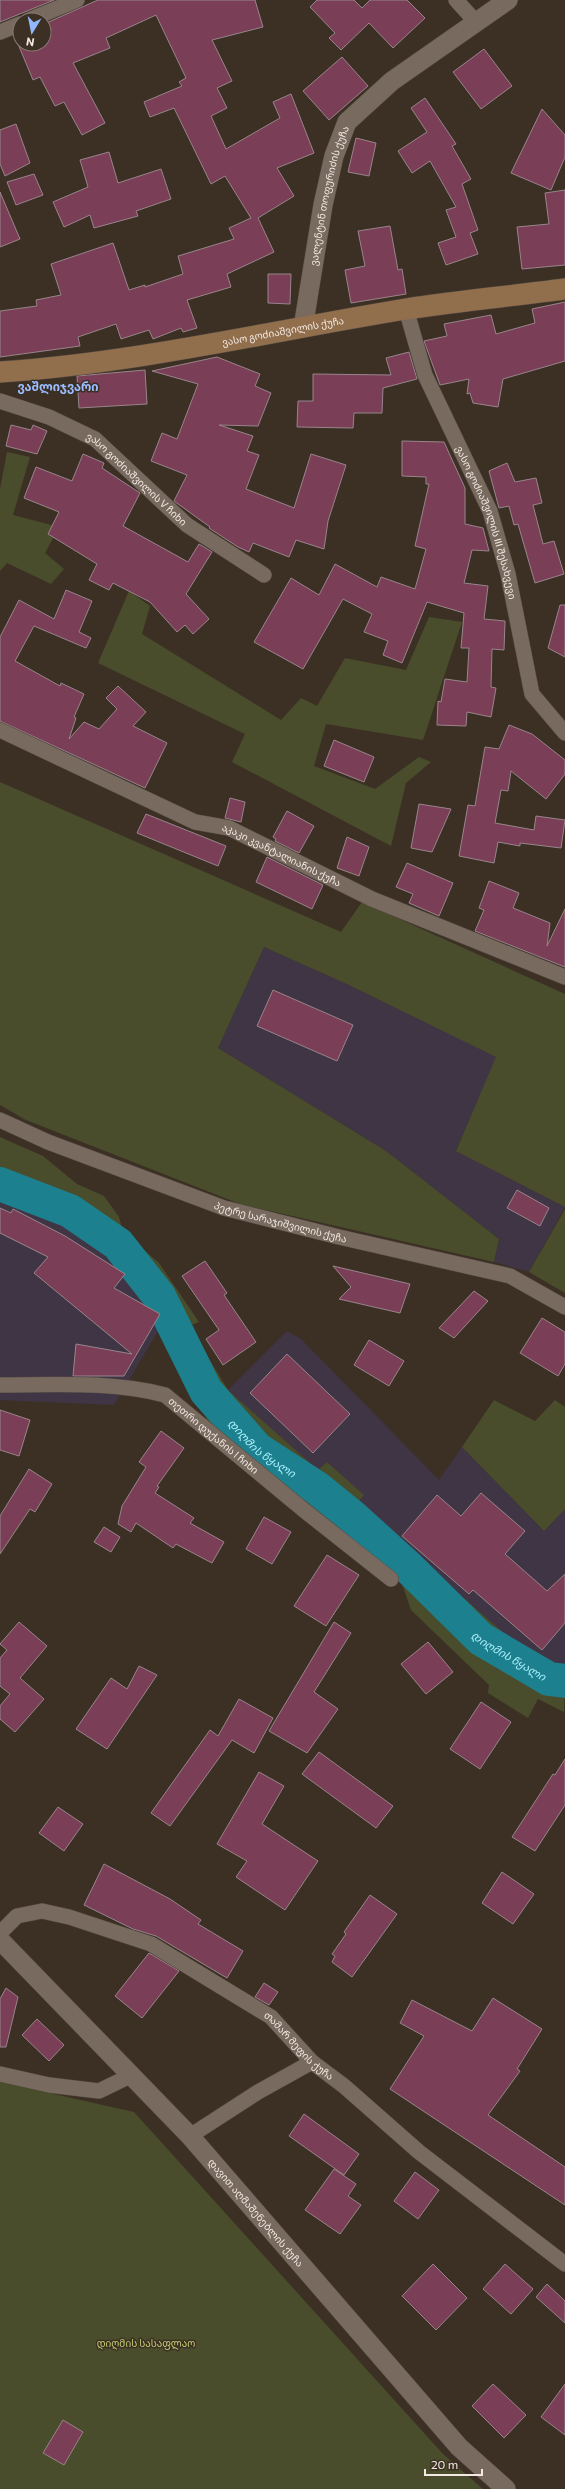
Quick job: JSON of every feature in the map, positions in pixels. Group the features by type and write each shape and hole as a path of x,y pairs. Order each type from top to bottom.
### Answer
{"main road":[{"name":"ვასო გოძიაშვილის ქუჩა","path":"0,372 48,369 303,328 406,309 565,289"}],"street":[{"path":"48,12 77,0"},
{"path":"456,0 475,21"},
{"name":"ვალენტინ თოფურიძის ქუჩა","path":"303,328 325,199 334,156 347,122 392,81 475,21 508,0"},
{"path":"0,32 12,27"},
{"name":"ვასო გოძიაშვილის III შესახვევი","path":"406,309 425,375 490,511 508,574 532,694 565,733"},
{"name":"ვასო გოძიაშვილის V ჩიხი","path":"0,401 49,417 95,439 188,525 264,575"},
{"name":"აკაკი კვანტალიანის ქუჩა","path":"0,730 195,822 229,828 372,899 565,977"},
{"name":"პეტრე სარაჯიშვილის ქუჩა","path":"0,1120 48,1142 224,1208 339,1237 510,1276 565,1307"},
{"name":"თეთრი დუქანის I ჩიხი","path":"0,1385 107,1385 138,1388 165,1395 305,1511 391,1579"},
{"name":"თამარ მეფის ქუჩა","path":"0,1933 17,1916 42,1911 69,1916 151,1944 271,2017 312,2062 344,2086 419,2152 565,2264"},
{"name":"დავით აღმაშენებლის ქუჩა","path":"0,1940 190,2136 459,2446 506,2489"},
{"path":"190,2136 258,2092 312,2062"},
{"path":"0,2074 48,2085 99,2091 132,2075"}],"shaded area":[{"path":"264,947 349,985 497,1057 456,1150 565,1207 529,1272 494,1262 499,1239 386,1151 218,1048"},
{"path":"0,1195 32,1203 128,1269 139,1290 150,1296 164,1321 114,1405 0,1400"},
{"path":"287,1331 301,1339 439,1480 462,1447 544,1531 565,1509 565,1672 536,1661 356,1504 363,1495 327,1462 318,1470 228,1390"}],"green space":[{"path":"7,452 30,457 13,515 59,527 45,553 64,569 51,584 7,563 0,571 0,489"},
{"path":"129,591 150,606 142,634 281,720 301,698 317,706 345,658 406,670 429,617 462,622 423,740 326,724 314,766 375,789 419,757 431,762 406,783 391,846 232,762 245,734 98,663"},
{"path":"0,782 341,932 362,902 565,994 565,1207 456,1151 496,1057 349,985 264,947 218,1048 386,1151 499,1239 494,1262 240,1204 26,1120 0,1105"},
{"path":"0,1137 43,1156 77,1184 104,1196 119,1217 123,1232 159,1263 199,1322 189,1326 228,1390 318,1470 327,1462 364,1495 356,1504 536,1661 565,1672 564,1712 538,1699 528,1718 488,1693 489,1685 411,1610 401,1581 309,1507 205,1419 211,1413 198,1394 150,1296 139,1290 128,1269 32,1203 0,1195"},
{"path":"565,1209 565,1293 529,1272"},
{"path":"494,1400 535,1421 555,1400 565,1407 565,1509 544,1531 462,1447"},
{"name":"დიღმის სასაფლაო","path":"0,2082 134,2112 443,2454 483,2489 0,2489"}],"building":[{"path":"0,0 54,0 25,12 12,12 12,17 0,22"},
{"path":"98,0 255,0 263,27 212,40 232,81 217,88 227,108 211,116 226,149 280,118 273,102 291,94 314,153 277,168 294,196 258,218 274,252 227,274 231,287 187,300 197,328 183,332 181,328 153,339 149,330 121,339 116,324 78,337 80,346 0,357 0,311 37,306 36,300 61,295 51,264 113,243 129,290 145,285 145,287 183,274 178,256 234,239 229,228 251,218 225,176 211,184 174,108 150,117 144,102 182,86 179,82 186,78 156,15 106,38 110,48 73,63 105,123 82,135 64,102 55,106 40,77 33,80 21,52 52,52 52,20"},
{"path":"317,0 354,0 362,8 370,0 407,0 425,18 393,48 369,23 341,50 329,38 335,33 310,7"},
{"path":"484,49 512,86 481,109 453,72"},
{"path":"342,57 368,86 329,120 303,91"},
{"path":"425,98 456,144 452,146 471,179 462,184 478,230 470,233 478,254 446,265 438,243 456,237 446,210 456,207 430,161 412,173 398,151 427,132 411,108"},
{"path":"542,109 565,135 565,157 551,190 511,173"},
{"path":"16,124 30,163 5,176 0,164 0,130"},
{"path":"356,138 376,143 369,176 348,172"},
{"path":"109,152 118,183 161,169 171,199 136,211 138,216 94,228 90,215 64,227 53,202 88,187 80,160"},
{"path":"34,174 43,195 16,205 7,182"},
{"path":"565,190 565,265 522,269 517,227 549,224 545,193"},
{"path":"0,192 20,239 0,247"},
{"path":"390,226 398,270 402,269 406,294 351,303 345,270 365,266 358,231"},
{"path":"268,274 291,274 290,304 268,303"},
{"path":"565,302 565,361 503,379 498,407 473,403 470,393 467,394 469,379 440,385 424,341 447,336 444,324 491,315 496,334 535,323 532,309"},
{"path":"409,352 417,379 383,388 382,413 354,413 353,428 297,427 298,401 313,401 313,374 391,375 386,358"},
{"path":"217,357 260,374 255,386 271,393 258,426 219,425 253,436 247,451 259,455 246,489 294,508 311,454 346,465 328,521 324,549 296,540 289,557 253,543 249,552 238,547 209,528 210,527 174,501 187,475 151,461 162,433 177,439 198,384 152,371"},
{"path":"145,370 147,404 79,408 77,376"},
{"path":"11,425 31,430 33,425 47,431 37,454 6,446"},
{"path":"402,441 444,442 465,488 465,524 483,528 489,551 472,550 464,583 488,586 484,619 505,621 504,650 492,649 491,687 496,688 491,717 467,712 466,726 437,725 438,701 441,702 445,679 467,682 469,648 461,648 464,613 427,602 402,663 383,655 388,641 364,632 372,614 343,599 303,669 254,642 291,578 319,595 335,564 377,587 381,577 415,589 426,549 415,546 429,484 426,484 426,477 402,476"},
{"path":"83,454 104,463 102,468 140,493 123,526 188,562 199,544 212,552 186,594 209,619 193,634 185,625 177,632 150,602 113,583 109,590 89,580 97,564 48,534 59,512 24,498 36,467 72,481"},
{"path":"507,463 515,482 536,478 542,503 533,505 543,544 554,541 564,574 535,583 518,524 514,525 509,506 499,508 489,471"},
{"path":"66,590 92,601 79,632 91,638 86,648 34,626 15,661 60,686 61,683 84,694 74,717 76,718 69,739 84,722 99,729 117,709 106,698 118,686 146,712 133,726 167,743 145,788 0,721 0,637 19,600 54,619"},
{"path":"560,605 565,605 565,657 548,648"},
{"path":"509,725 532,734 565,760 565,774 546,799 511,771 508,791 501,790 495,823 534,830 536,816 565,820 561,848 520,843 520,846 498,842 494,863 459,856 468,805 475,806 485,747 499,749"},
{"path":"334,740 374,757 364,782 324,766"},
{"path":"230,798 245,802 241,822 225,818"},
{"path":"419,804 451,809 432,852 411,848"},
{"path":"287,811 314,826 299,853 275,841 276,839 273,837"},
{"path":"146,814 226,846 218,866 137,833"},
{"path":"347,837 369,847 359,876 337,868"},
{"path":"267,857 323,885 312,909 256,882"},
{"path":"407,863 453,883 439,916 409,903 413,894 396,887"},
{"path":"489,881 519,893 513,908 550,923 547,946 565,909 565,967 475,931 484,910 479,908"},
{"path":"273,990 353,1025 337,1061 257,1026"},
{"path":"517,1190 549,1208 540,1226 507,1208"},
{"path":"0,1208 11,1213 13,1209 65,1236 125,1274 114,1288 160,1314 124,1376 73,1376 76,1344 132,1354 34,1273 48,1257 0,1233"},
{"path":"205,1261 227,1293 224,1295 256,1342 223,1365 206,1339 219,1330 182,1276"},
{"path":"333,1266 410,1284 400,1313 339,1299 351,1287"},
{"path":"474,1291 488,1301 454,1338 439,1328"},
{"path":"542,1318 565,1332 565,1364 558,1376 520,1353"},
{"path":"369,1340 404,1361 389,1386 354,1365"},
{"path":"287,1354 350,1414 313,1453 250,1393"},
{"path":"0,1410 30,1420 19,1456 0,1450"},
{"path":"161,1431 184,1448 157,1486 159,1487 155,1493 194,1518 190,1523 224,1542 212,1563 176,1544 173,1548 136,1523 131,1532 118,1524 122,1506 146,1467 139,1462"},
{"path":"29,1469 52,1484 35,1512 30,1509 0,1554 0,1516"},
{"path":"481,1493 525,1531 505,1554 547,1591 565,1574 565,1623 542,1650 473,1590 469,1594 402,1536 437,1495 461,1516"},
{"path":"264,1517 291,1532 272,1564 246,1549"},
{"path":"104,1527 120,1537 111,1552 94,1542"},
{"path":"327,1555 359,1575 326,1626 294,1606"},
{"path":"19,1622 47,1646 20,1678 44,1699 15,1732 0,1719 0,1706 10,1694 0,1686 0,1658 7,1650 0,1644"},
{"path":"334,1622 351,1633 314,1692 338,1709 307,1753 269,1731"},
{"path":"428,1642 453,1672 426,1694 401,1664"},
{"path":"139,1666 157,1675 107,1749 76,1729 111,1678 127,1689"},
{"path":"239,1699 273,1718 254,1753 232,1740 170,1826 151,1813 210,1730 218,1736"},
{"path":"481,1702 511,1722 480,1769 450,1749"},
{"path":"319,1752 393,1806 376,1828 302,1774"},
{"path":"565,1759 565,1805 535,1851 512,1837 553,1774 555,1775"},
{"path":"259,1772 284,1786 262,1824 318,1861 285,1910 236,1877 247,1861 217,1844"},
{"path":"58,1807 83,1824 64,1851 39,1833"},
{"path":"104,1864 170,1899 201,1920 198,1924 243,1951 227,1978 156,1936 133,1929 84,1905"},
{"path":"502,1872 534,1894 513,1924 482,1903"},
{"path":"370,1895 397,1914 352,1977 332,1962 335,1956 332,1954 346,1934 344,1932"},
{"path":"149,1953 179,1971 142,2018 115,1996"},
{"path":"264,1983 278,1992 269,2005 255,1997"},
{"path":"6,1988 18,1997 6,2047 0,2047 0,1999"},
{"path":"493,1998 542,2029 517,2069 520,2071 488,2115 565,2167 565,2205 390,2089 424,2036 400,2023 412,2000 472,2031"},
{"path":"37,2019 64,2045 49,2061 22,2035"},
{"path":"304,2114 359,2154 344,2175 289,2136"},
{"path":"334,2169 356,2184 348,2196 361,2205 340,2234 305,2210"},
{"path":"415,2172 439,2190 418,2219 394,2201"},
{"path":"433,2264 467,2298 436,2330 402,2296"},
{"path":"505,2264 533,2289 511,2314 483,2289"},
{"path":"547,2284 565,2301 565,2323 536,2297"},
{"path":"493,2384 526,2415 504,2438 472,2406"},
{"path":"565,2384 565,2435 541,2417"},
{"path":"63,2420 83,2432 64,2465 43,2453"}],"waterway":[{"name":"დიღმის წყალი","path":"0,1184 70,1211 118,1244 159,1296 206,1391 257,1449 317,1488 354,1518 408,1567 481,1639 549,1679 565,1681"}],"district":[{"name":"ვაშლიჯვარი","path":"58,386"}]}
